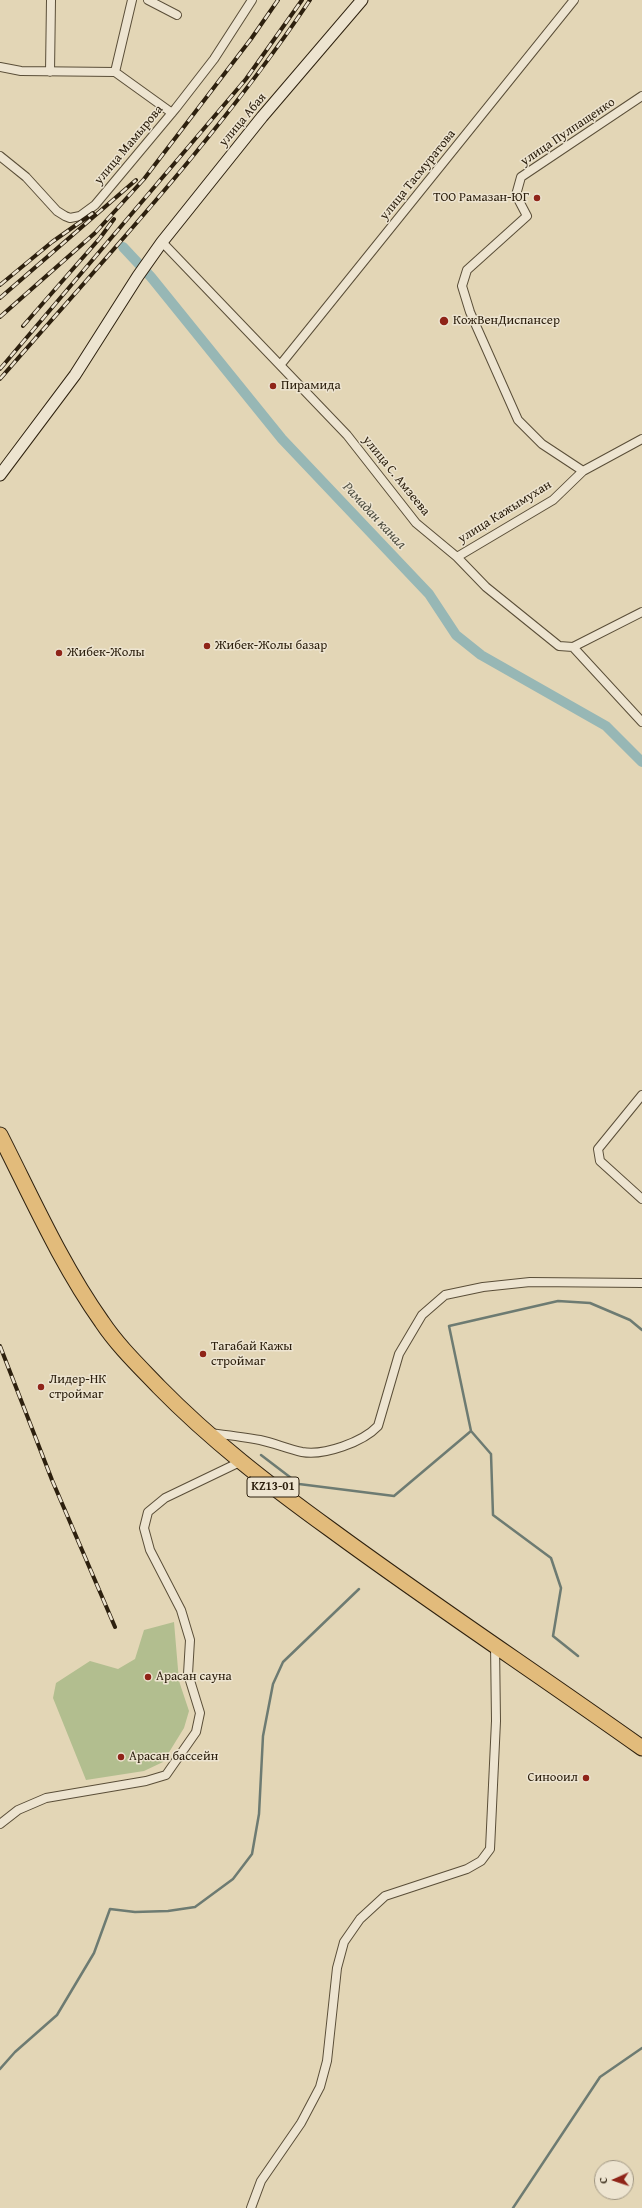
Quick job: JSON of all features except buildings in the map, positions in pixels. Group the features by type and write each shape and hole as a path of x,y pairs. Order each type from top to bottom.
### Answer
{"highway":[{"name":"KZ13-01","path":"0,1135 69,1270 102,1323 131,1358 184,1413 240,1462 391,1574 495,1644 642,1748"}],"main road":[{"name":"улица Абая","path":"0,475 75,375 138,276 162,242 262,117 362,0"}],"street":[{"path":"50,72 51,0"},
{"path":"115,72 132,0"},
{"path":"148,0 177,15"},
{"name":"улица Мамырова","path":"0,156 26,177 57,212 65,216 76,218 95,205 172,113 214,59 252,0"},
{"name":"улица Тасмуратова","path":"281,364 574,0"},
{"path":"0,67 21,71 115,72 172,113"},
{"name":"улица Пулпащенко","path":"583,471 542,444 518,420 470,312 462,286 467,270 527,216 516,195 522,178 642,96"},
{"name":"улица С. Амзеева","path":"162,242 281,364 347,435 416,523 457,557 486,587 559,646 573,646"},
{"name":"улица Кажымухан","path":"457,557 553,500 583,471 642,440"},
{"path":"642,612 573,646 642,722"},
{"path":"642,1095 598,1149 600,1161 642,1199"},
{"path":"208,1433 281,1444 301,1452 318,1452 357,1441 371,1434 378,1426 399,1354 422,1315 446,1295 482,1287 530,1282 642,1283"},
{"path":"0,1824 18,1810 46,1798 146,1781 166,1775 196,1732 200,1713 188,1674 190,1640 181,1610 150,1550 144,1528 148,1512 165,1498 240,1462"},
{"path":"251,2208 261,2181 301,2123 320,2087 331,2037 337,1968 341,1950 348,1934 375,1904 385,1896 467,1869 481,1861 490,1849 496,1721 495,1644"}],"green space":[{"name":"Арасан сауна","path":"174,1622 179,1681 189,1711 184,1728 163,1762 144,1771 86,1780 53,1698 56,1683 90,1661 118,1669 135,1659 144,1630"}],"waterway":[{"name":"Рамадан канал","path":"123,247 151,277 282,439 429,594 456,635 481,655 606,726 642,762"},
{"path":"578,1656 553,1636 561,1588 551,1558 493,1515 491,1454 471,1431 449,1326 558,1301 590,1303 630,1320 642,1330"},
{"path":"261,1455 299,1484 394,1496 471,1431"},
{"path":"0,2069 15,2052 57,2015 94,1953 110,1909 135,1912 168,1911 195,1907 233,1879 252,1854 259,1814 263,1736 273,1684 283,1662 359,1589"},
{"path":"513,2208 600,2077 642,2048"}],"railway":[{"path":"0,317 95,233 144,179 251,39 278,0"},
{"path":"0,369 246,79 302,0"},
{"path":"0,379 121,241 200,147 275,50 310,0"},
{"path":"0,298 136,180"},
{"path":"0,285 52,242 93,213"},
{"path":"23,326 100,238 114,219"},
{"path":"0,1346 52,1480 115,1627"}],"place":[{"name":"ТОО Рамазан-ЮГ","path":"537,198"},
{"name":"КожВенДиспансер","path":"444,321"},
{"name":"Пирамида","path":"273,386"},
{"name":"Жибек-Жолы базар","path":"207,646"},
{"name":"Жибек-Жолы","path":"59,653"},
{"name":"Тагабай Кажы строймаг","path":"203,1354"},
{"name":"Лидер-НК строймаг","path":"41,1387"},
{"name":"Арасан сауна","path":"148,1677"},
{"name":"Арасан бассейн","path":"121,1757"},
{"name":"Синооил","path":"586,1778"}]}
